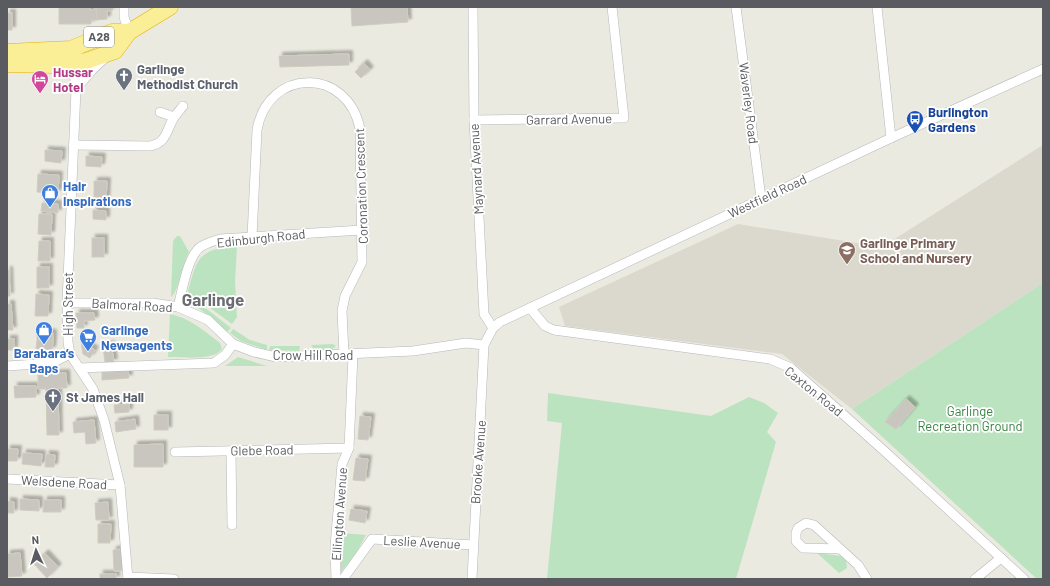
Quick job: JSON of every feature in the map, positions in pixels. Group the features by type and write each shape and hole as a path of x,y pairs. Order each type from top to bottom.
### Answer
{"highway":[{"name":"A28","path":"7,52 72,56 86,61 115,51 129,32 170,7"},
{"name":"A28","path":"7,64 53,65 72,56 112,32 129,32"}],"street":[{"path":"124,7 124,17 129,32"},
{"name":"Maynard Avenue","path":"473,7 474,120 484,314 493,328"},
{"name":"Garrard Avenue","path":"474,120 624,118 612,7"},
{"name":"Waverley Road","path":"736,7 761,198"},
{"path":"876,7 891,138"},
{"path":"76,89 92,70 115,51"},
{"name":"High Street","path":"72,56 76,89 72,145 67,303 68,342 70,354 95,395 104,420 120,485 128,578"},
{"name":"Westfield Road","path":"493,328 500,322 761,198 1043,69"},
{"name":"Coronation Crescent","path":"252,237 259,116 265,106 279,90 306,82 317,82 335,91 351,105 358,116 360,129 362,262 345,296 342,311 349,355"},
{"path":"72,145 150,146 157,144 163,141 174,117 183,106"},
{"path":"160,112 174,117"},
{"name":"Edinburgh Road","path":"178,307 187,271 200,246 220,239 362,230"},
{"name":"Balmoral Road","path":"67,303 154,303 178,307 208,320 233,344"},
{"name":"Caxton Road","path":"530,308 545,326 554,330 770,359 790,368 881,448 1024,579"},
{"path":"484,345 493,328"},
{"name":"Crow Hill Road","path":"233,344 254,352 276,357 413,351 466,343 484,345"},
{"path":"79,368 214,363 226,355 233,344"},
{"name":"Brooke Avenue","path":"472,579 484,345"},
{"path":"7,366 52,363 70,354"},
{"name":"Ellington Avenue","path":"336,579 335,546 342,464 349,448 349,355"},
{"name":"Glebe Road","path":"175,452 349,448"},
{"path":"231,451 232,525"},
{"name":"Welsdene Road","path":"7,479 120,485"},
{"name":"Leslie Avenue","path":"343,579 372,538 473,545"},
{"path":"839,549 858,565 867,579"},
{"path":"975,579 1001,558"},
{"path":"128,578 174,579"}],"shaded area":[{"name":"Garlinge Primary School and Nursery","path":"1043,145 1043,283 852,409 782,354 565,326 559,307 738,224 882,247"}],"green space":[{"path":"177,236 180,236 189,252 176,290 171,297 173,241"},
{"path":"237,246 235,282 237,317 232,324 202,302 187,295 193,273 200,258 213,250"},
{"name":"Garlinge Recreation Ground","path":"1043,283 1043,579 1037,579 852,409"},
{"path":"189,299 208,310 231,328 227,332 200,309 188,304"},
{"path":"170,314 184,319 196,326 220,343 222,349 218,353 205,357 168,357"},
{"path":"233,329 250,340 267,345 267,350 241,341 230,333"},
{"path":"333,344 336,346 332,349 314,350 311,345"},
{"path":"270,346 300,346 299,351 269,350"},
{"path":"238,357 267,366 225,366"},
{"path":"548,393 711,416 749,397 764,403 778,413 767,432 776,442 736,579 547,579 562,423 547,421"},
{"path":"341,533 366,535 354,557 341,572"},
{"path":"817,553 841,556 846,560 847,568 839,573"}],"building":[{"path":"59,7 90,7 90,10 96,9 97,20 91,20 91,24 59,24"},
{"path":"96,7 113,7 113,10 107,11 107,19 97,20"},
{"path":"351,7 407,7 408,22 352,26"},
{"path":"7,13 12,13 12,30 7,30"},
{"path":"349,54 349,65 280,67 279,56"},
{"path":"364,63 370,70 361,78 355,72"},
{"path":"45,150 62,151 61,163 45,161"},
{"path":"86,156 102,157 101,167 86,166"},
{"path":"38,174 59,175 58,193 37,192"},
{"path":"94,181 107,181 106,202 94,202"},
{"name":"Hair Inspirations","path":"42,203 58,204 58,213 41,211"},
{"path":"93,210 106,211 106,220 93,219"},
{"path":"39,214 52,214 51,235 38,234"},
{"path":"92,238 104,238 104,257 92,257"},
{"path":"39,241 50,241 50,261 38,261"},
{"path":"37,267 49,267 49,288 37,288"},
{"path":"7,270 9,270 10,296 7,296"},
{"path":"36,294 49,295 48,316 35,316"},
{"path":"7,304 11,304 13,330 7,330"},
{"path":"76,313 94,313 95,320 84,321 84,328 77,328"},
{"path":"37,332 53,333 53,341 37,340"},
{"path":"7,339 14,339 14,350 7,350"},
{"name":"Barabara’s Baps","path":"37,340 53,341 52,350 36,349"},
{"name":"Garlinge Newsagents","path":"81,341 95,350 90,358 83,354"},
{"path":"111,344 114,362 105,363 103,346"},
{"path":"128,369 129,378 102,380 102,372"},
{"name":"St James Hall","path":"66,373 67,388 58,388 59,435 47,435 46,389 38,389 38,374"},
{"path":"14,386 36,386 36,397 15,398"},
{"path":"906,399 915,407 896,429 885,422"},
{"path":"129,404 129,412 115,413 114,405"},
{"path":"154,415 168,415 168,430 154,430"},
{"path":"360,416 371,417 368,440 358,439"},
{"path":"135,419 136,429 116,432 115,422"},
{"path":"94,420 96,443 86,444 85,432 74,433 73,422"},
{"path":"163,444 163,467 134,467 134,445"},
{"path":"7,449 18,449 17,461 7,461"},
{"path":"23,453 42,454 41,466 22,464"},
{"path":"46,454 55,455 54,467 45,467"},
{"path":"356,458 368,459 365,481 353,480"},
{"path":"20,499 39,500 39,511 20,510"},
{"path":"44,500 61,500 61,512 43,512"},
{"path":"7,501 14,502 14,513 7,513"},
{"path":"108,502 109,520 96,520 95,503"},
{"path":"351,509 367,511 365,523 349,520"},
{"path":"98,524 111,524 110,543 98,543"},
{"path":"122,549 124,570 114,571 113,550"},
{"path":"20,553 22,576 7,577 7,554"},
{"path":"45,553 58,567 47,578 34,564"},
{"path":"100,574 116,574 116,579 100,579"}],"place":[{"name":"Garlinge Methodist Church","path":"124,91"},
{"name":"Hussar Hotel","path":"40,94"},
{"name":"Burlington Gardens","path":"915,134"},
{"name":"Hair Inspirations","path":"50,208"},
{"name":"Garlinge Primary School and Nursery","path":"847,265"},
{"name":"Barabara’s Baps","path":"44,345"},
{"name":"Garlinge Newsagents","path":"88,352"},
{"name":"St James Hall","path":"53,412"}],"district":[{"name":"Garlinge","path":"213,300"}]}
